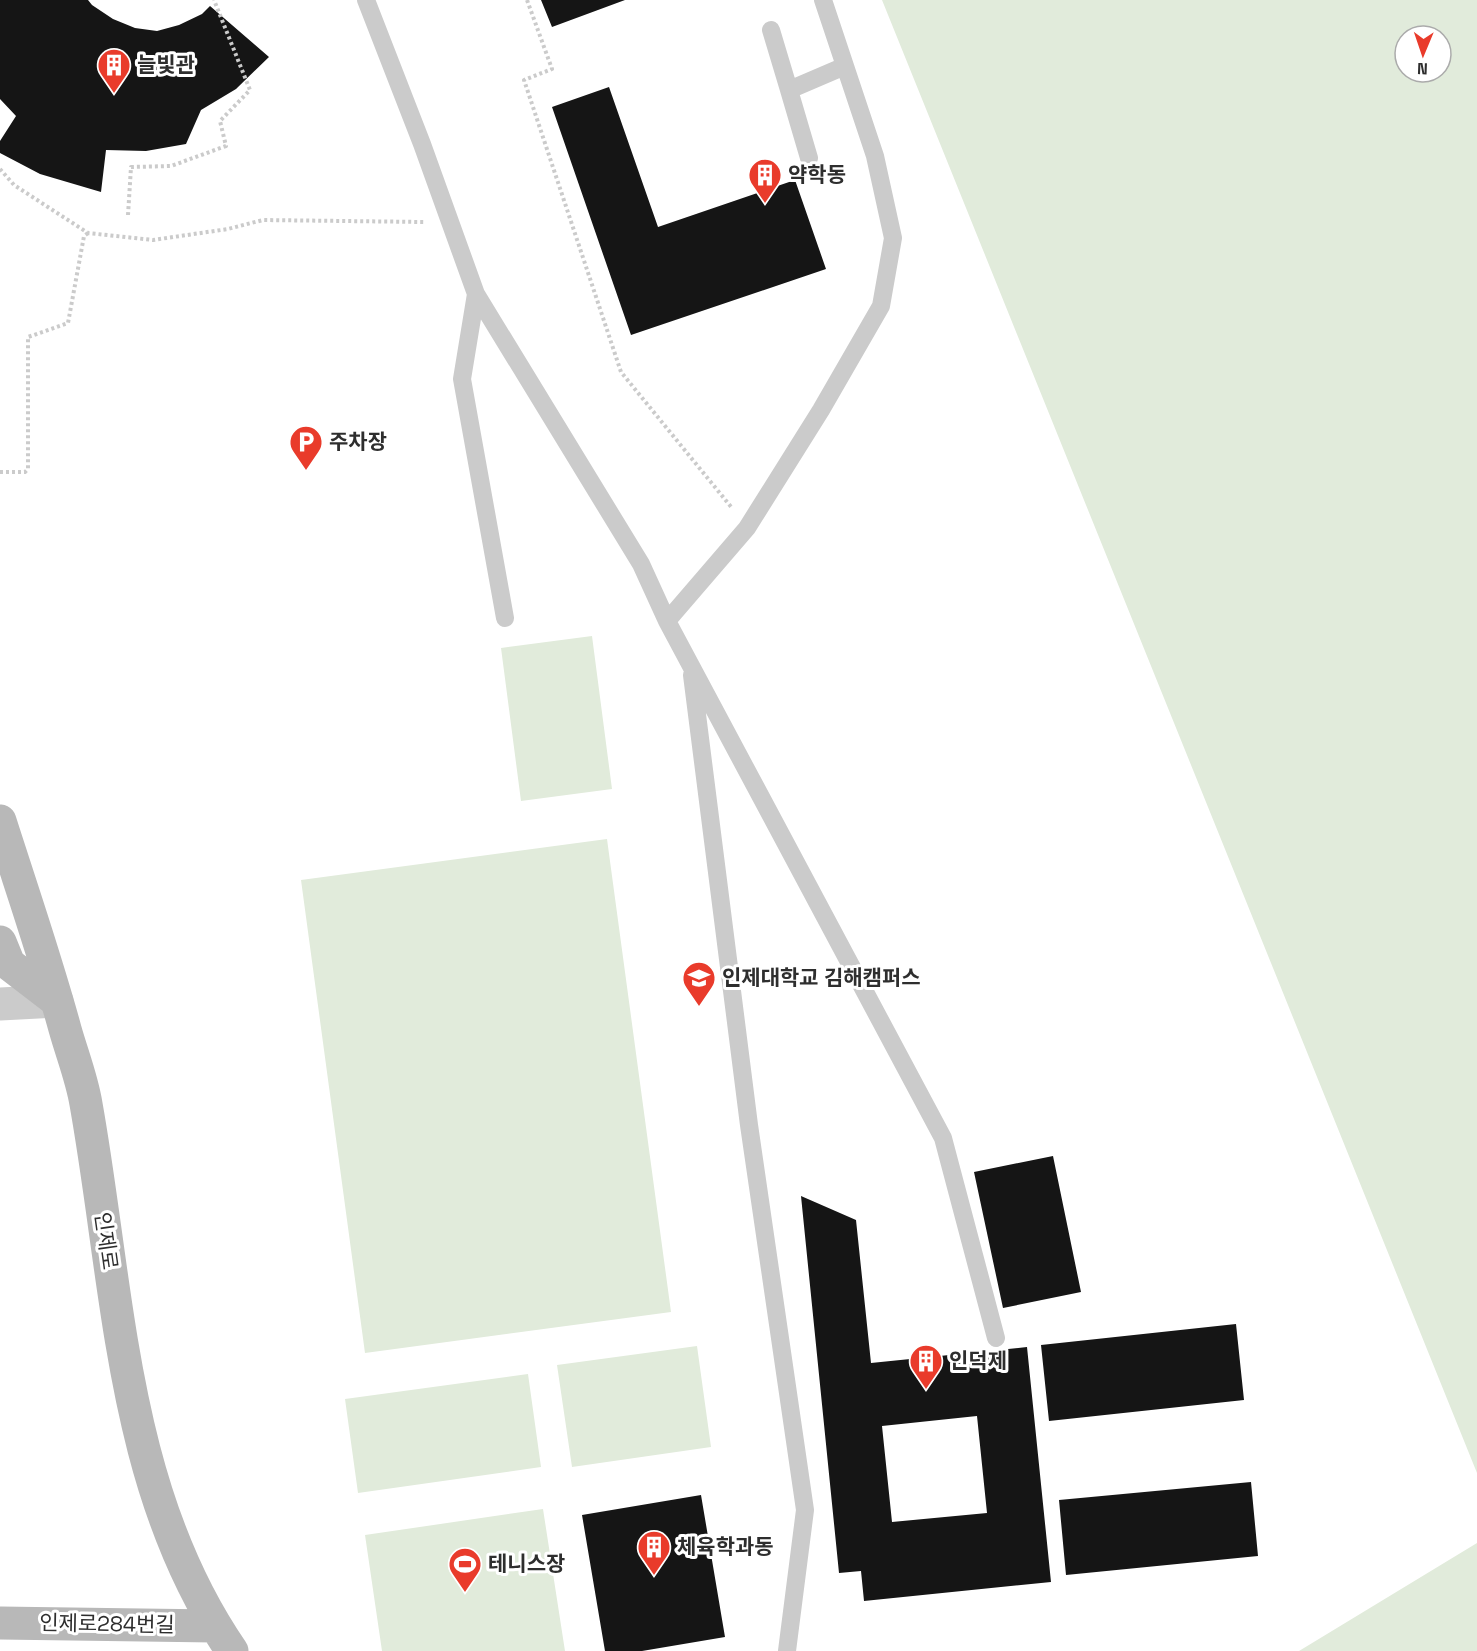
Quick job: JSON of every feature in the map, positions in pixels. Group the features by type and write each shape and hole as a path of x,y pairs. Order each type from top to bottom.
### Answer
{"main road":[{"name":"인제로","path":"0,821 86,1101 117,1321 136,1421 172,1540 223,1638"},
{"path":"0,942 9,964 57,1001"},
{"name":"인제로284번길","path":"0,1623 223,1638"}],"street":[{"path":"0,1004 57,1001"}],"lane":[{"path":"366,0 422,144 476,294 641,564 667,621 943,1138 996,1338"},
{"path":"667,621 747,528 821,410 881,306 893,238 875,156 823,0"},
{"path":"771,30 809,158"},
{"path":"789,90 845,66"},
{"path":"476,294 462,379 505,618"},
{"path":"690,664 749,1125 805,1510 786,1651"}],"path":[{"path":"128,215 130,167 171,166 226,146 220,121 250,90 214,0"},
{"path":"526,0 552,69 524,80 621,372 747,528"},
{"path":"0,169 14,185 88,233 153,240 228,229 263,220 449,222"},
{"path":"0,472 28,470 28,337 68,323 84,236 88,233"}],"green space":[{"path":"882,0 1477,0 1477,1473"},
{"path":"592,636 612,789 521,801 501,648"},
{"path":"607,839 671,1312 365,1353 301,880"},
{"path":"697,1346 711,1447 572,1467 557,1365"},
{"path":"528,1374 541,1467 358,1493 345,1399"},
{"name":"테니스장","path":"543,1509 565,1651 382,1651 365,1535"},
{"path":"1477,1543 1477,1651 1299,1651"}],"building":[{"name":"늘빛관","path":"0,0 88,0 113,19 135,28 157,31 179,25 202,14 210,6 269,57 236,89 201,110 186,144 146,151 106,150 101,192 40,174 0,153 0,141 16,116 0,99"},
{"path":"541,0 625,0 552,27"},
{"name":"약학동","path":"609,87 658,227 795,180 826,269 631,335 552,107"},
{"path":"1053,1156 1081,1292 1003,1308 974,1172"},
{"name":"인덕제","path":"801,1196 856,1220 871,1363 1027,1347 1051,1582 864,1601 861,1571 839,1573","holes":["977,1416 987,1513 892,1522 882,1426"]},
{"path":"1236,1324 1244,1400 1049,1421 1041,1345"},
{"path":"1251,1482 1258,1556 1066,1575 1059,1500"},
{"name":"체육학과동","path":"701,1495 725,1637 642,1651 605,1651 582,1515"}],"place":[{"name":"늘빛관","path":"114,94"},
{"name":"약학동","path":"765,204"},
{"name":"주차장","path":"306,471"},
{"name":"인제대학교 김해캠퍼스","path":"699,1007"},
{"name":"인덕제","path":"926,1390"},
{"name":"체육학과동","path":"654,1576"},
{"name":"테니스장","path":"465,1593"}]}
